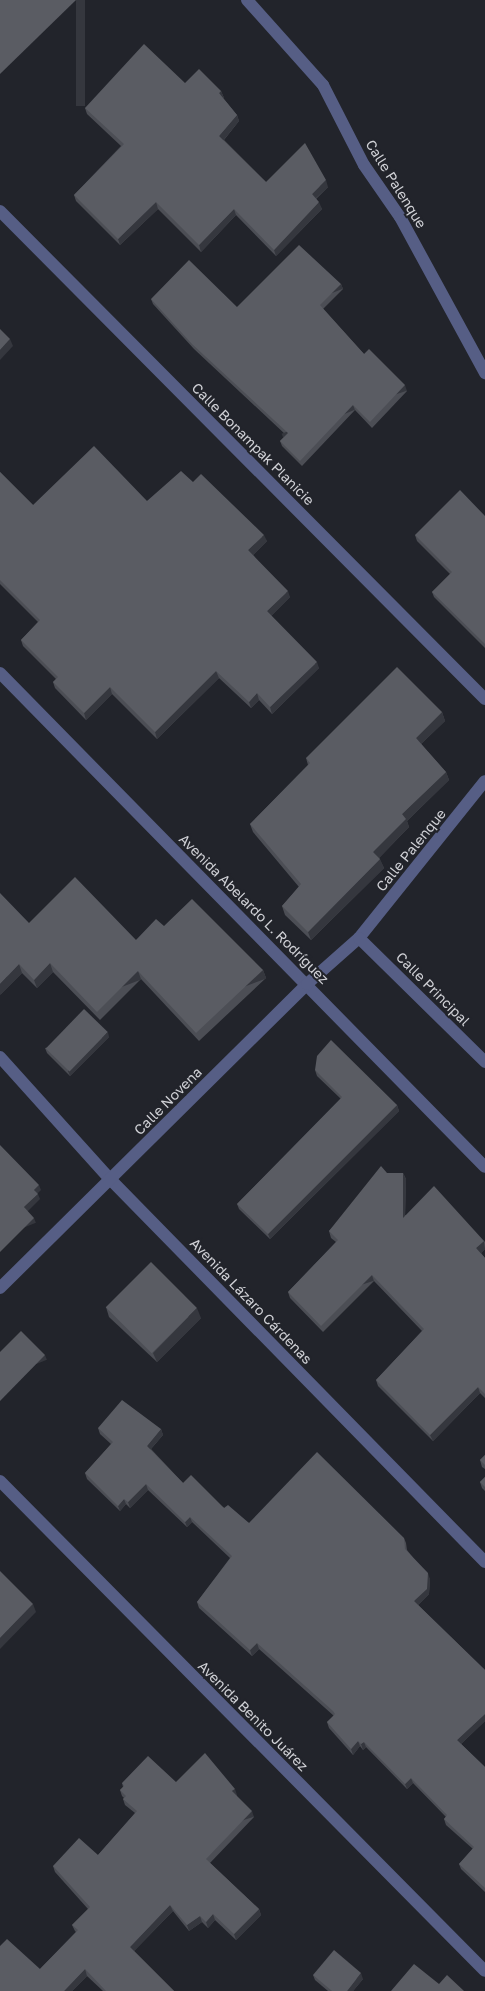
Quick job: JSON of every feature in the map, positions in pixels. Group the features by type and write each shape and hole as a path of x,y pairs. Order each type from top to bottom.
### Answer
{"street":[{"name":"Calle Palenque","path":"247,0 323,85 364,165 400,217 485,373"},
{"name":"Calle Bonampak Planicie","path":"0,211 485,699"},
{"name":"Avenida Abelardo L. Rodríguez","path":"0,673 485,1167"},
{"name":"Calle Palenque","path":"359,938 485,781"},
{"name":"Calle Novena","path":"0,1288 307,984 359,938"},
{"name":"Calle Principal","path":"359,938 485,1062"},
{"name":"Avenida Lázaro Cárdenas","path":"0,1056 110,1179 485,1562"},
{"name":"Avenida Benito Juárez","path":"0,1481 485,1971"}],"building":[{"path":"0,0 76,0 0,74"},
{"path":"144,44 185,83 199,69 221,91 219,93 237,115 219,136 266,182 305,143 326,180 312,194 319,202 274,250 234,209 199,245 156,202 118,239 74,195 124,144 85,108"},
{"path":"299,245 341,284 320,305 364,354 369,349 405,385 370,422 353,405 300,461 280,441 288,433 192,344 151,299 189,260 237,307"},
{"path":"0,329 10,339 0,350"},
{"path":"94,446 147,501 181,471 193,482 201,474 264,535 248,550 288,591 267,611 317,662 270,707 257,693 249,702 216,671 155,732 110,687 84,713 53,682 58,677 21,640 40,620 0,580 0,472 33,505"},
{"path":"460,490 485,516 485,644 432,592 452,572 415,535"},
{"path":"397,667 442,712 416,738 446,772 402,814 406,819 373,852 380,859 308,932 282,906 301,884 250,824 310,763 306,758"},
{"path":"75,877 136,940 156,919 164,926 192,899 263,970 196,1033 138,971 97,1012 50,963 34,980 19,964 0,984 0,893 29,923"},
{"path":"84,1009 108,1032 70,1071 46,1049"},
{"path":"331,1040 397,1105 268,1234 237,1204 342,1097 315,1070 317,1056"},
{"path":"0,1145 39,1185 34,1190 38,1194 24,1207 34,1218 0,1252"},
{"path":"381,1166 387,1173 403,1173 403,1218 434,1186 484,1241 476,1248 485,1258 485,1394 478,1387 430,1435 376,1380 424,1329 372,1275 321,1326 288,1292 338,1240 329,1231"},
{"path":"151,1262 197,1308 152,1353 106,1307"},
{"path":"21,1331 45,1355 0,1401 0,1352"},
{"path":"122,1400 161,1429 147,1446 183,1483 191,1475 224,1508 228,1505 249,1523 317,1452 404,1538 405,1549 428,1573 427,1589 414,1601 485,1670 485,1714 457,1740 485,1767 485,1888 459,1864 474,1847 444,1819 447,1815 411,1778 405,1784 364,1742 361,1744 358,1741 351,1749 327,1722 335,1714 333,1711 257,1643 250,1650 197,1602 232,1556 190,1517 185,1522 146,1484 128,1502 124,1499 118,1506 85,1473 113,1442 98,1428"},
{"path":"485,1455 485,1465 480,1460"},
{"path":"485,1477 485,1487 480,1482"},
{"path":"0,1571 33,1604 0,1638"},
{"path":"205,1753 235,1789 232,1791 252,1811 206,1859 259,1909 234,1934 213,1914 206,1922 200,1916 187,1925 170,1905 130,1947 174,1991 106,1991 85,1969 64,1991 0,1991 0,1946 7,1939 40,1969 78,1930 72,1925 90,1907 53,1866 79,1838 98,1855 137,1811 123,1799 126,1796 120,1790 124,1786 122,1783 148,1756 176,1782"},
{"path":"334,1950 361,1973 347,1991 332,1991 313,1975"},
{"path":"414,1964 439,1984 447,1975 464,1991 391,1991"}]}
